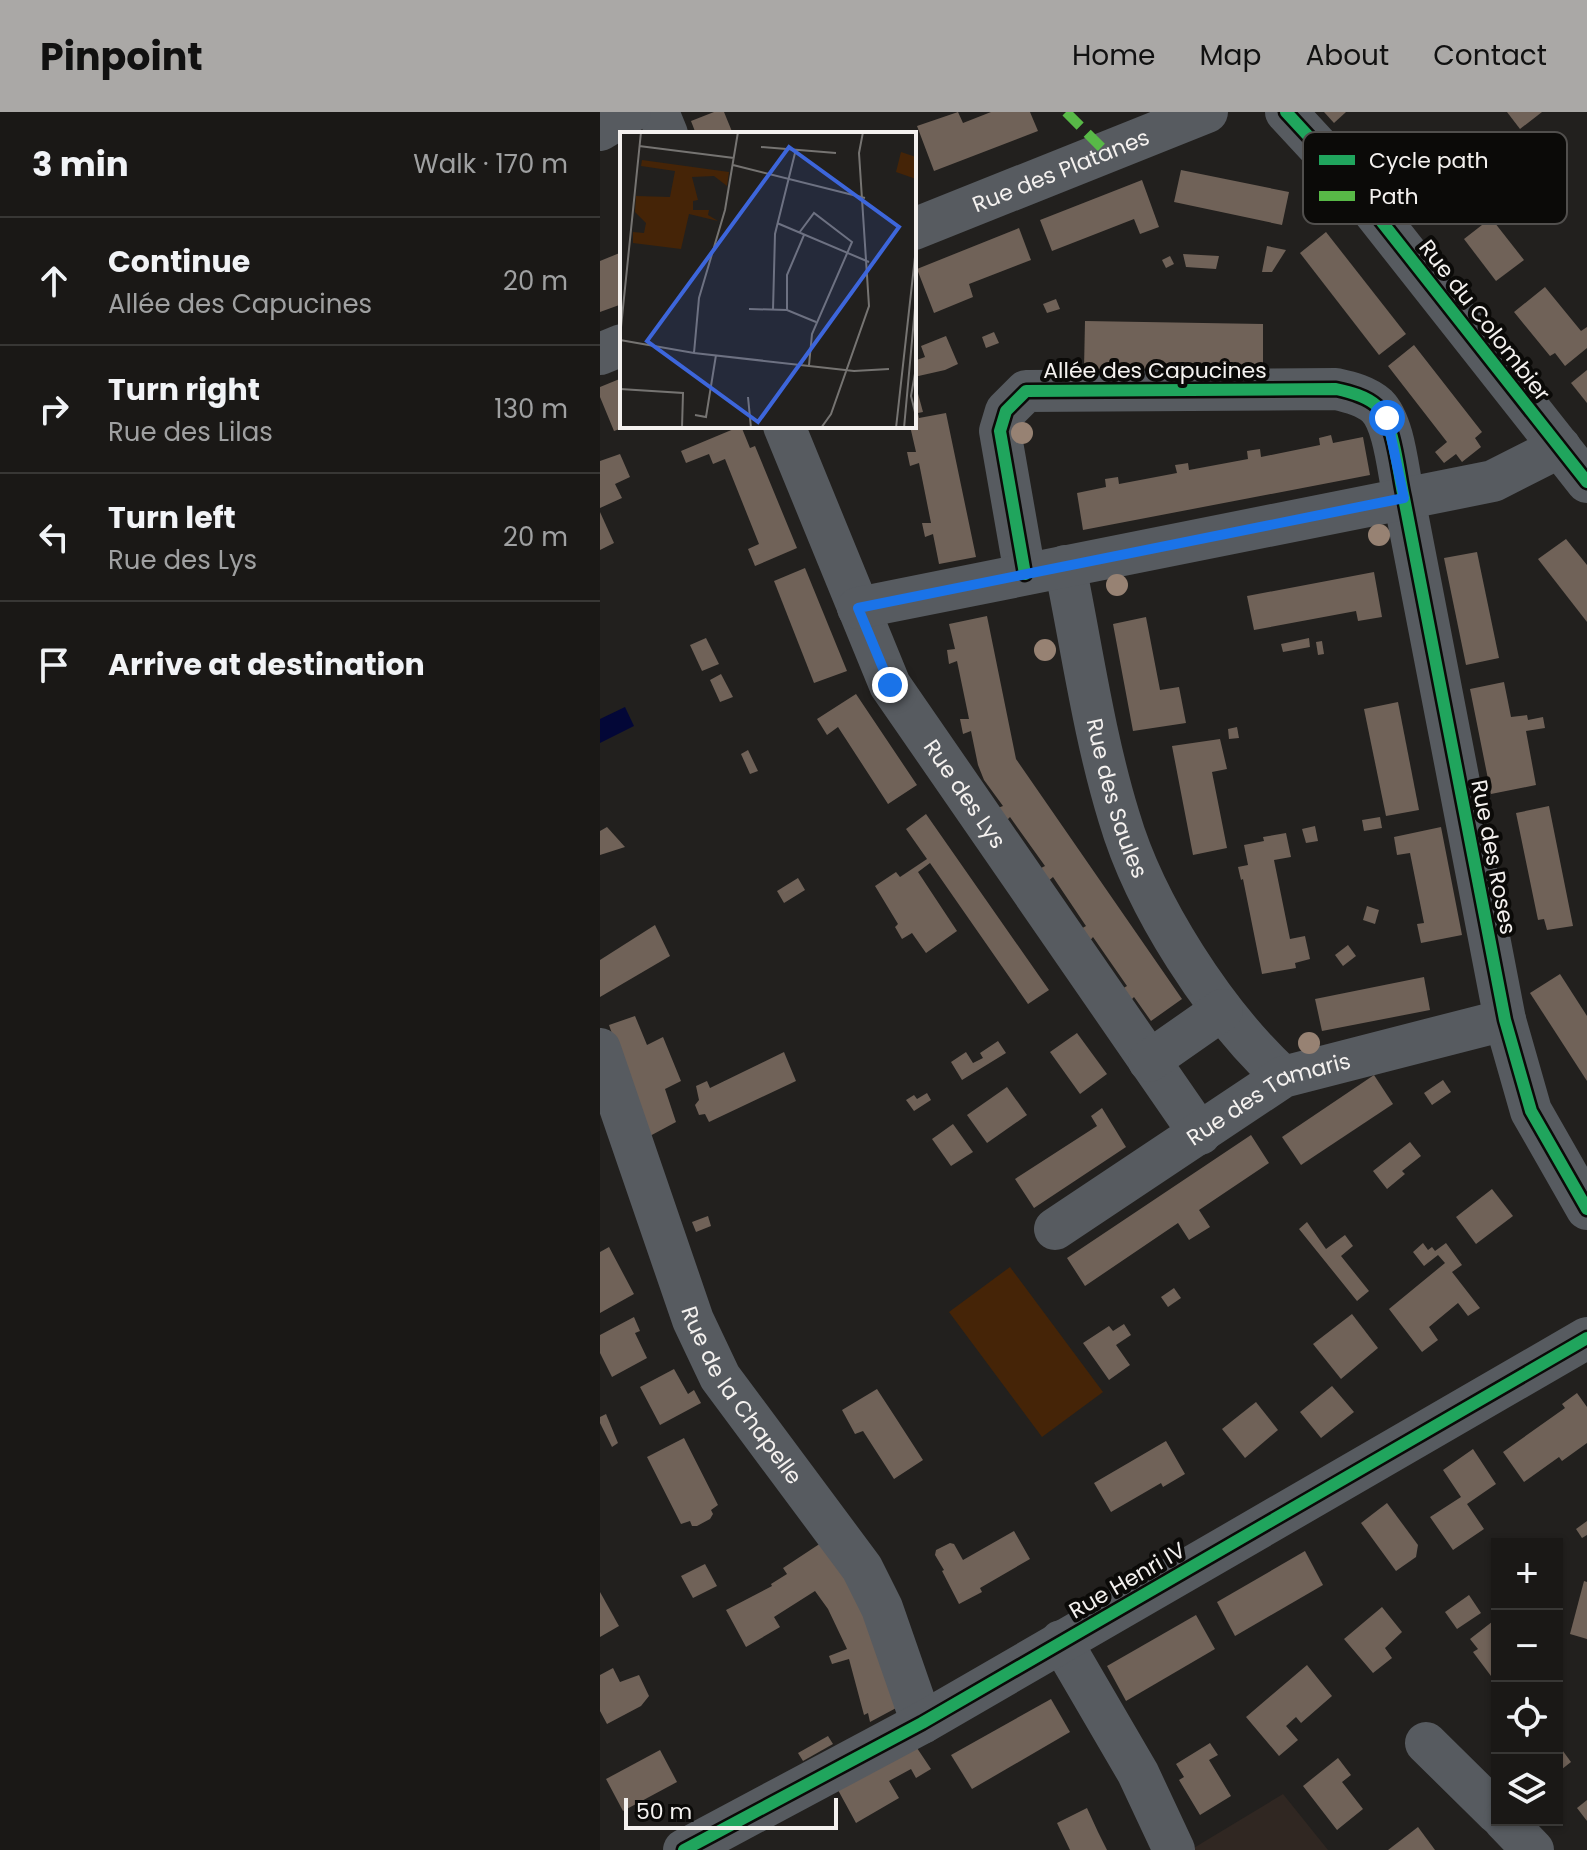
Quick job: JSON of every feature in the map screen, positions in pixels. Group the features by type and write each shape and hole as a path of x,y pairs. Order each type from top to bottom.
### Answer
{"street":[{"path":"600,130 630,112"},
{"path":"658,112 666,132"},
{"name":"Rue des Platanes","path":"916,228 1207,112"},
{"name":"Rue du Colombier","path":"1286,112 1305,132"},
{"name":"Rue du Colombier","path":"1384,224 1587,482"},
{"path":"600,354 620,346"},
{"name":"Allée des Capucines","path":"1045,570 1000,431 1006,411 1026,391 1336,389 1358,394 1375,404 1387,418 1404,498"},
{"name":"Rue des Lys","path":"785,428 890,685 1200,1134"},
{"path":"858,608 1493,481 1560,447"},
{"name":"Rue des Roses","path":"1404,498 1505,1020 1531,1111 1587,1209"},
{"name":"Rue des Saules","path":"1045,570 1119,817 1138,869 1163,919 1222,1010 1253,1049 1283,1077"},
{"path":"1149,1061 1222,1010"},
{"name":"Rue des Tamaris","path":"1055,1229 1283,1077 1505,1020"},
{"name":"Rue de la Chapelle","path":"600,1049 693,1320 720,1377 862,1568 882,1608 922,1723"},
{"name":"Rue Henri IV","path":"684,1850 922,1723 1587,1338"},
{"path":"1061,1641 1138,1773 1174,1850"},
{"path":"1426,1743 1491,1807"},
{"path":"1510,1826 1533,1850"}],"shaded area":[{"path":"625,707 634,726 600,743 600,719"},
{"path":"1010,1267 1103,1392 1042,1437 949,1312"},
{"path":"1283,1794 1328,1850 1192,1849"}],"building":[{"path":"714,112 724,112 732,132 695,132 691,121"},
{"path":"958,112 963,123 991,112 1030,112 1038,131 934,171 917,126"},
{"path":"1324,112 1346,112 1334,123"},
{"path":"1507,112 1542,112 1520,129"},
{"path":"1181,170 1289,192 1282,225 1174,202"},
{"path":"1142,180 1159,227 1140,234 1134,219 1052,251 1040,220"},
{"path":"1483,224 1496,224 1524,260 1496,281 1464,239"},
{"path":"1019,228 1031,260 969,284 973,297 934,313 917,269"},
{"path":"1326,232 1406,334 1379,355 1300,253"},
{"path":"1267,246 1286,250 1272,272 1262,272"},
{"path":"620,253 620,305 600,312 600,261"},
{"path":"1183,254 1219,256 1216,269 1186,267"},
{"path":"1170,256 1174,264 1166,268 1162,260"},
{"path":"1545,287 1581,331 1587,327 1587,348 1565,366 1555,353 1550,356 1514,312"},
{"path":"1056,299 1060,309 1047,313 1043,304"},
{"path":"1085,321 1263,324 1263,371 1084,369"},
{"path":"994,332 999,343 986,348 982,337"},
{"path":"946,336 958,364 916,377 916,360 925,357 921,346"},
{"path":"1414,345 1482,432 1475,438 1481,447 1462,462 1456,454 1444,463 1435,452 1447,442 1388,366"},
{"path":"1587,370 1587,403 1571,383"},
{"path":"620,379 622,428 614,431 600,397 600,387"},
{"path":"916,386 923,412 918,413 919,418 946,413 976,557 939,564 933,534 925,537 922,523 931,523 919,463 910,466 907,452 916,452 910,428 916,428"},
{"path":"742,428 750,448 755,446 797,548 755,566 748,549 759,544 725,459 713,464 709,454 686,463 681,451"},
{"path":"1331,435 1333,443 1363,437 1370,475 1083,530 1077,493 1106,487 1105,479 1118,477 1119,484 1177,473 1175,465 1188,463 1189,470 1248,459 1247,451 1260,449 1261,457 1320,445 1319,438"},
{"path":"620,454 630,477 615,484 622,498 600,508 600,461"},
{"path":"600,512 614,543 600,550"},
{"path":"1566,539 1587,565 1587,622 1538,559"},
{"path":"1477,552 1499,658 1466,665 1444,558"},
{"path":"805,568 847,671 814,683 774,581"},
{"path":"1374,572 1382,617 1358,621 1356,611 1254,630 1247,596"},
{"path":"987,616 1016,759 1182,999 1151,1021 1134,997 1129,1002 1120,990 1127,986 1093,937 1088,943 1079,930 1086,926 1053,877 1046,883 1037,870 1045,866 1010,817 1004,823 995,809 1003,806 984,780 978,765 971,731 963,734 960,719 969,719 957,661 949,664 947,650 955,649 949,624"},
{"path":"1146,617 1160,690 1179,687 1186,723 1133,731 1113,624"},
{"path":"706,638 719,664 702,671 690,645"},
{"path":"1309,638 1310,647 1283,652 1281,644"},
{"path":"1322,641 1324,654 1318,655 1316,642"},
{"path":"721,674 733,697 720,702 710,680"},
{"path":"1504,682 1511,717 1527,715 1528,720 1543,717 1545,728 1526,731 1536,785 1491,794 1470,689"},
{"path":"856,694 917,785 888,804 838,727 827,735 817,719"},
{"path":"1398,702 1419,810 1386,816 1364,709"},
{"path":"1237,727 1239,738 1229,739 1228,729"},
{"path":"1220,739 1227,769 1212,772 1227,848 1193,855 1172,746"},
{"path":"748,750 758,771 750,774 741,754"},
{"path":"1549,806 1573,926 1547,930 1544,919 1538,920 1516,813"},
{"path":"926,814 1049,990 1028,1004 930,863 918,872 957,931 926,953 912,933 902,939 895,927 898,924 875,886 896,872 900,877 927,859 906,829"},
{"path":"1380,817 1382,828 1364,831 1362,820"},
{"path":"1315,826 1318,841 1306,843 1302,829"},
{"path":"607,827 625,847 600,855 600,831"},
{"path":"1441,827 1462,935 1421,943 1417,924 1424,923 1410,853 1397,855 1394,837"},
{"path":"1286,833 1291,857 1274,860 1290,939 1305,936 1310,959 1295,963 1296,968 1262,974 1238,867 1248,865 1244,845 1264,841 1263,837"},
{"path":"798,878 805,890 784,903 777,891"},
{"path":"1367,906 1379,910 1375,924 1363,920"},
{"path":"655,925 670,956 600,997 600,960"},
{"path":"1348,945 1356,956 1343,966 1335,955"},
{"path":"1560,974 1587,1016 1587,1081 1530,993"},
{"path":"1424,977 1430,1010 1322,1031 1315,999"},
{"path":"635,1016 647,1045 663,1037 681,1081 665,1089 676,1122 648,1137 609,1025"},
{"path":"1077,1033 1107,1074 1080,1094 1050,1052"},
{"path":"998,1041 1006,1053 962,1080 951,1062 966,1052 973,1063 983,1058 980,1053"},
{"path":"784,1052 796,1081 709,1122 705,1114 699,1115 695,1105 699,1100 696,1086 707,1081 710,1088"},
{"path":"1374,1075 1393,1104 1301,1165 1282,1137"},
{"path":"1443,1080 1451,1092 1432,1105 1424,1093"},
{"path":"1007,1087 1027,1115 987,1143 967,1115"},
{"path":"927,1093 931,1100 914,1111 906,1100 914,1095 917,1099"},
{"path":"1102,1108 1126,1147 1034,1208 1015,1179 1097,1126 1091,1116"},
{"path":"953,1124 973,1152 951,1166 932,1139"},
{"path":"1251,1135 1269,1163 1199,1210 1210,1227 1189,1240 1178,1223 1085,1286 1067,1258"},
{"path":"1410,1142 1421,1156 1402,1171 1405,1174 1387,1189 1373,1171"},
{"path":"1492,1189 1513,1216 1476,1244 1456,1217"},
{"path":"708,1216 711,1226 696,1232 692,1222"},
{"path":"1307,1222 1326,1249 1345,1235 1353,1246 1341,1256 1369,1291 1357,1301 1299,1229"},
{"path":"1423,1243 1428,1250 1432,1247 1435,1251 1446,1243 1462,1265 1452,1272 1480,1308 1468,1316 1458,1303 1429,1327 1438,1340 1422,1352 1389,1309 1445,1263 1438,1255 1424,1266 1413,1252"},
{"path":"609,1247 634,1294 600,1313 600,1252"},
{"path":"1174,1288 1181,1298 1168,1307 1161,1297"},
{"path":"1352,1314 1378,1348 1341,1379 1313,1344"},
{"path":"634,1317 640,1331 635,1333 647,1358 612,1377 600,1353 600,1335"},
{"path":"1124,1324 1131,1335 1116,1345 1130,1365 1109,1380 1083,1343 1109,1326 1113,1331"},
{"path":"674,1369 688,1394 694,1390 701,1403 660,1425 640,1387"},
{"path":"1332,1386 1354,1412 1321,1438 1300,1412"},
{"path":"877,1389 923,1460 894,1479 863,1431 855,1434 842,1410"},
{"path":"1577,1393 1587,1407 1587,1443 1562,1461 1559,1457 1524,1482 1503,1452 1565,1408 1562,1404"},
{"path":"1256,1402 1278,1430 1245,1458 1222,1429"},
{"path":"606,1414 618,1443 612,1447 600,1423 600,1417"},
{"path":"684,1438 718,1505 711,1510 713,1514 710,1519 697,1526 692,1526 690,1521 681,1524 647,1457"},
{"path":"1166,1441 1185,1474 1163,1487 1161,1483 1111,1512 1094,1483"},
{"path":"1473,1449 1496,1484 1467,1504 1484,1529 1453,1550 1430,1517 1461,1497 1443,1470"},
{"path":"1387,1503 1418,1545 1416,1557 1396,1571 1361,1523"},
{"path":"1587,1521 1587,1535 1582,1538 1576,1529"},
{"path":"1014,1531 1030,1559 959,1604 935,1555 936,1550 954,1544 963,1560"},
{"path":"824,1541 855,1584 898,1707 870,1722 868,1713 864,1715 849,1659 832,1664 829,1656 847,1649 828,1609 815,1591 774,1617 780,1627 746,1647 726,1610 772,1586 787,1574 783,1568"},
{"path":"1305,1551 1323,1585 1235,1636 1217,1602"},
{"path":"705,1564 717,1586 693,1598 681,1576"},
{"path":"1584,1581 1587,1582 1587,1639 1570,1634"},
{"path":"600,1592 619,1626 600,1637"},
{"path":"1469,1595 1481,1613 1457,1629 1445,1612"},
{"path":"1382,1607 1402,1632 1385,1648 1392,1658 1373,1673 1344,1639"},
{"path":"1196,1615 1215,1649 1126,1701 1107,1666"},
{"path":"1491,1623 1491,1676 1473,1652 1478,1649 1470,1639"},
{"path":"1307,1665 1332,1696 1301,1723 1296,1717 1286,1726 1298,1740 1279,1756 1246,1717"},
{"path":"613,1668 620,1682 639,1675 649,1696 641,1706 607,1724 600,1711 600,1675"},
{"path":"1051,1699 1070,1732 972,1789 951,1755"},
{"path":"828,1736 833,1744 803,1761 798,1753"},
{"path":"1210,1743 1218,1755 1209,1760 1231,1796 1200,1815 1179,1780 1184,1777 1176,1764"},
{"path":"915,1745 931,1769 916,1778 911,1769 889,1781 899,1798 856,1823 838,1790"},
{"path":"660,1750 677,1782 623,1811 606,1779"},
{"path":"1563,1751 1571,1762 1563,1768"},
{"path":"1338,1758 1351,1775 1342,1782 1363,1809 1337,1830 1303,1786"},
{"path":"1587,1800 1587,1821 1577,1808"},
{"path":"1087,1808 1107,1850 1070,1850 1057,1823"},
{"path":"1418,1827 1435,1850 1388,1850"}],"marked path":[{"path":"1066,112 1106,152"}],"cycle path":[{"path":"1286,112 1305,132"},
{"path":"1383,224 1587,482"},
{"path":"1025,574 1000,431 1006,411 1026,391 1336,389 1363,397 1377,406 1388,424 1395,449 1505,1020 1531,1111 1587,1209"},
{"path":"684,1850 922,1723 1587,1338"}],"route":[{"path":"890,685 858,608 1404,498 1387,418"}]}
